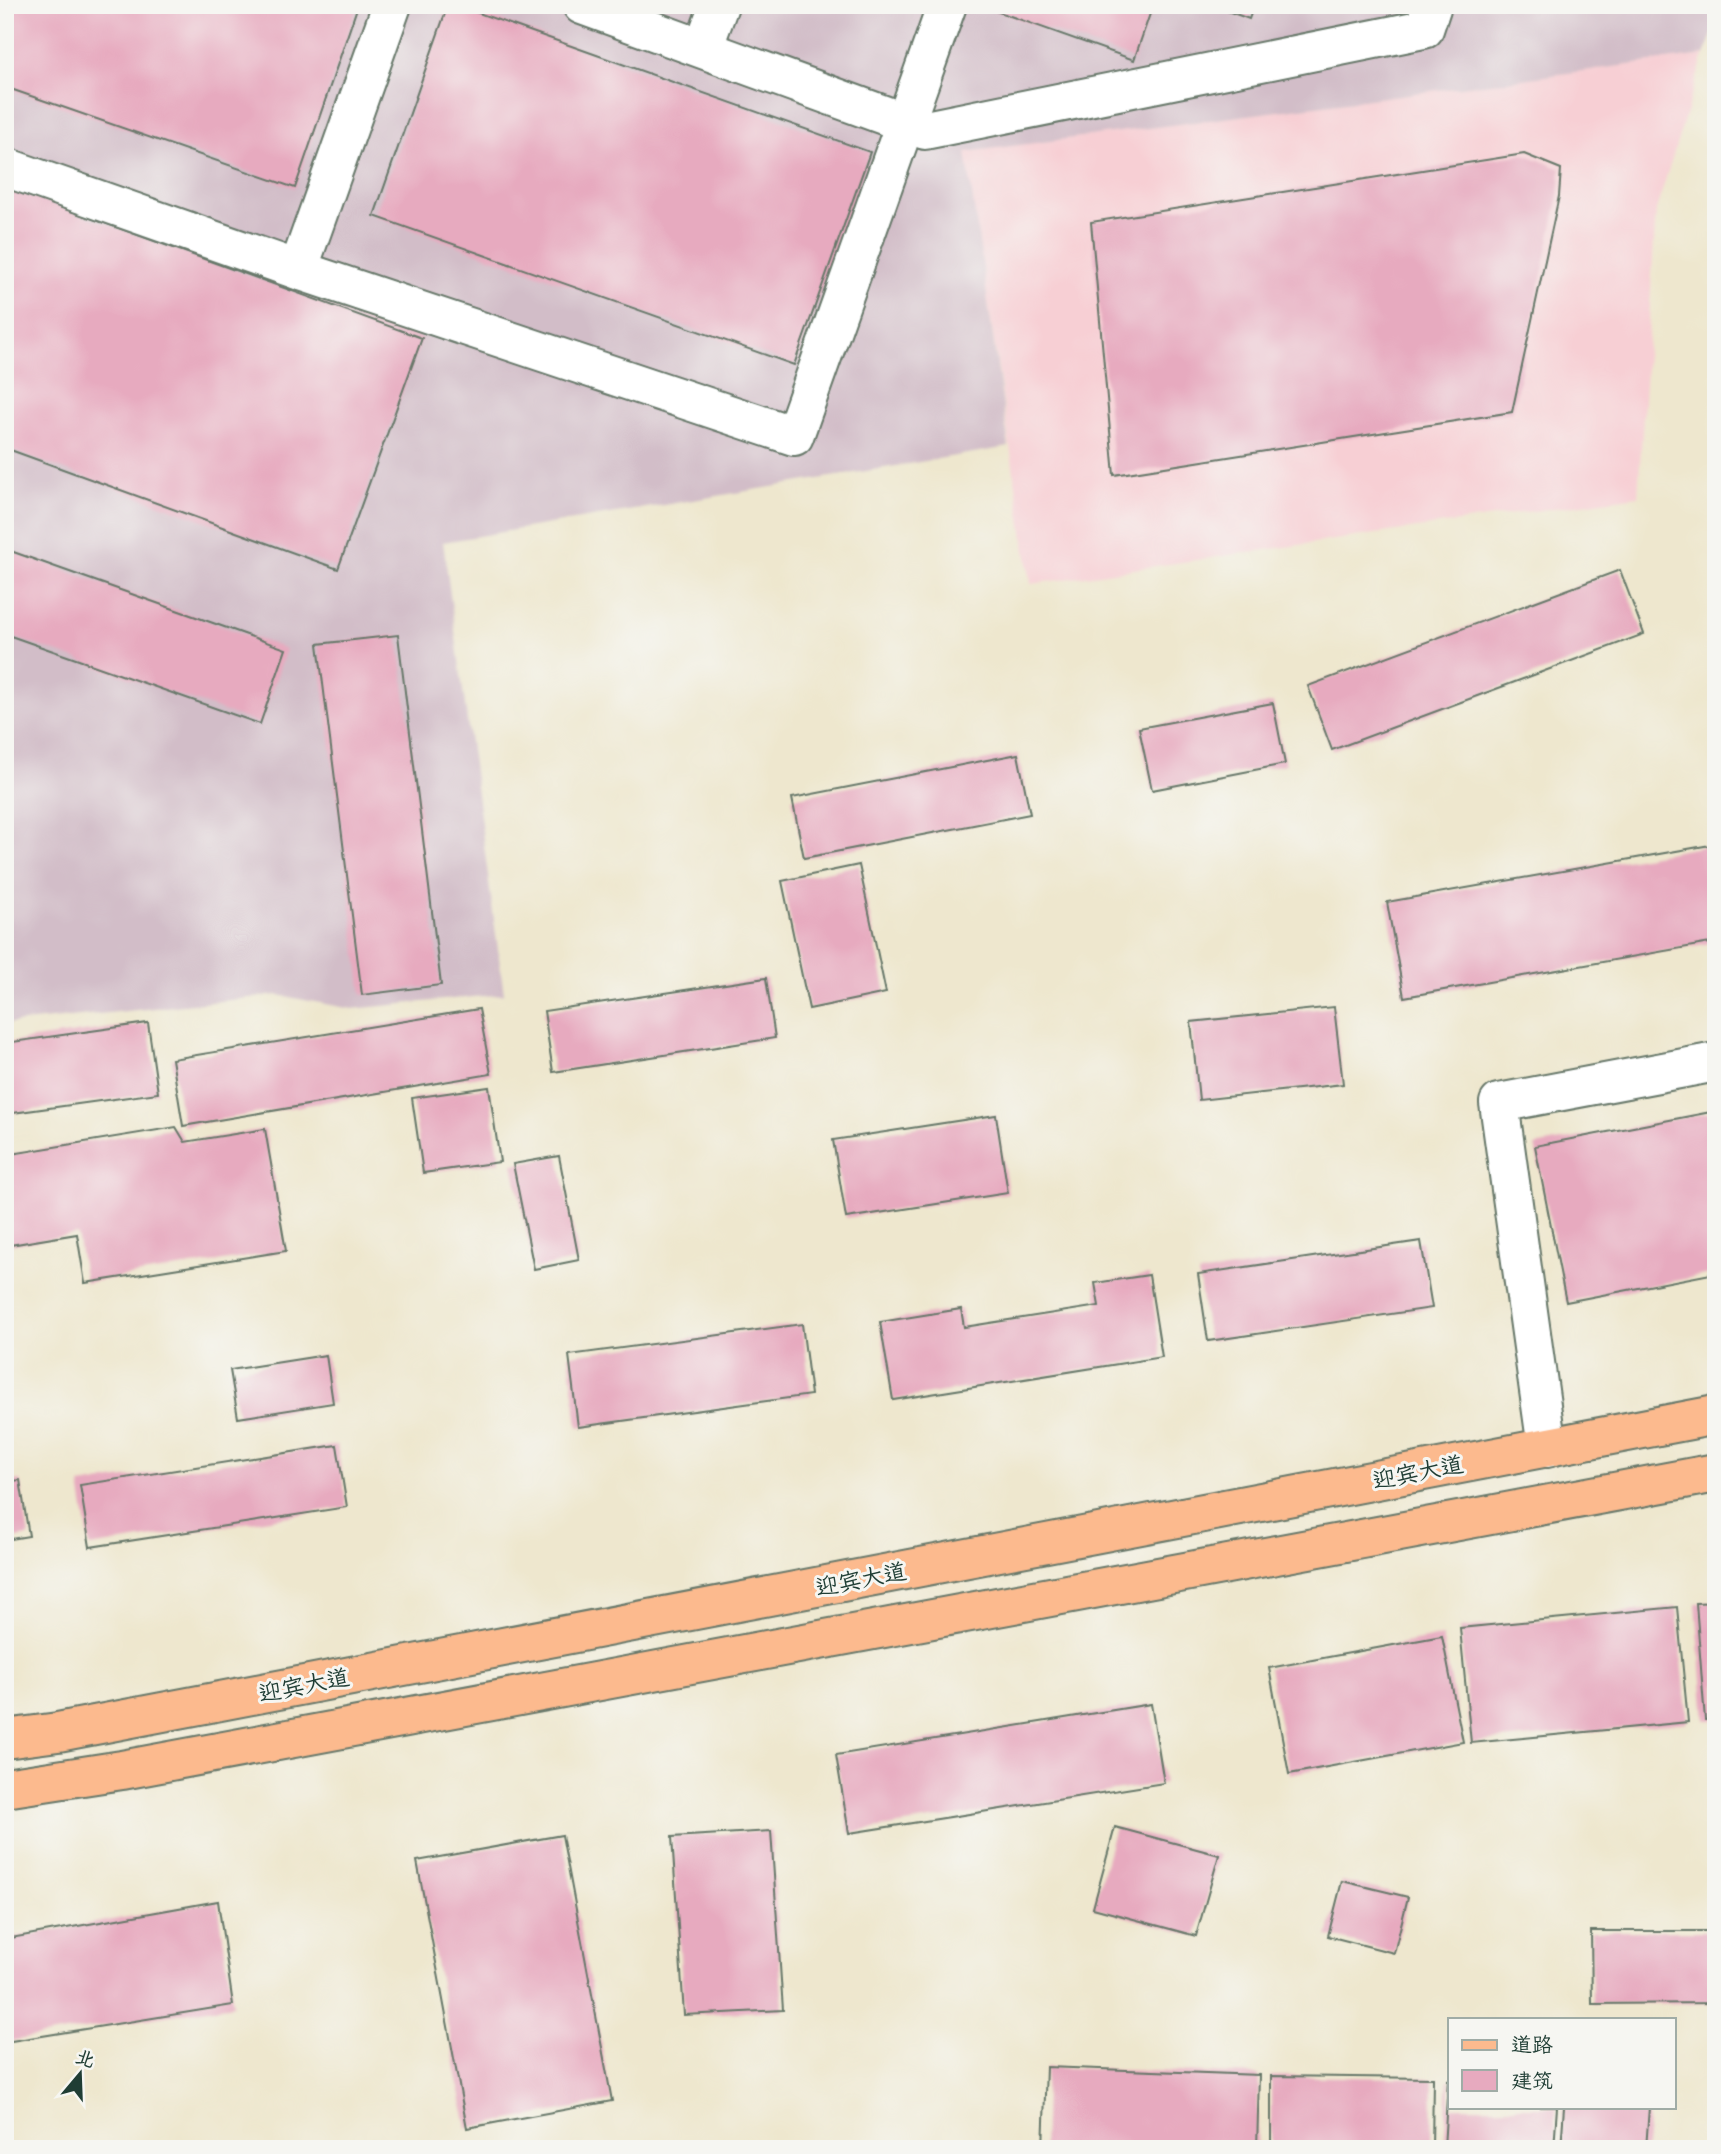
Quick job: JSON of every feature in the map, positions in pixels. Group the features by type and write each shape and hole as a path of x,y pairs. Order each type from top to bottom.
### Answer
{"main road":[{"name":"迎宾大道","path":"5,1739 58,1732 1716,1415"},
{"path":"5,1788 122,1770 1716,1473"}],"lane":[{"path":"298,270 392,5"},
{"path":"582,5 925,130 1424,29 1432,5"},
{"path":"704,48 719,5"},
{"path":"5,167 298,270 794,436 947,5"},
{"path":"1547,1448 1499,1103 1716,1062"}],"shaded area":[{"path":"5,5 1716,5 1716,25 1704,55 966,152 1009,447 443,542 504,994 352,1009 278,995 5,1024"},
{"path":"1704,55 1656,210 1638,496 1031,584 965,152"}],"building":[{"path":"5,5 358,5 295,188 5,87"},
{"path":"448,5 456,5 870,152 794,365 374,216"},
{"path":"979,5 1153,5 1134,60"},
{"path":"1211,5 1254,5 1249,19"},
{"path":"1524,154 1561,169 1559,196 1512,412 1114,475 1091,222"},
{"path":"5,187 422,338 338,569 5,448"},
{"path":"5,549 286,649 260,724 5,634"},
{"path":"1620,570 1644,634 1332,750 1308,686"},
{"path":"398,635 441,985 362,995 318,644"},
{"path":"1273,703 1285,764 1152,790 1139,728"},
{"path":"1018,754 1030,814 804,858 792,798"},
{"path":"1716,844 1716,942 1404,997 1387,902"},
{"path":"859,865 886,993 809,1009 782,881"},
{"path":"766,978 775,1038 553,1072 544,1011"},
{"path":"1334,1007 1343,1084 1199,1100 1191,1022"},
{"path":"479,1009 491,1074 183,1126 172,1059"},
{"path":"148,1023 158,1093 5,1114 5,1043"},
{"path":"489,1087 500,1162 423,1173 412,1098"},
{"path":"1716,1111 1716,1273 1566,1302 1535,1146"},
{"path":"996,1115 1008,1193 846,1218 833,1140"},
{"path":"176,1127 185,1142 265,1129 286,1251 85,1283 77,1234 10,1245 5,1215 5,1155"},
{"path":"559,1156 579,1260 534,1269 513,1164"},
{"path":"1421,1241 1432,1308 1208,1341 1198,1274"},
{"path":"1149,1275 1162,1357 893,1400 880,1322 961,1309 964,1327 1099,1306 1095,1283"},
{"path":"802,1324 811,1395 578,1427 569,1355"},
{"path":"326,1355 333,1403 238,1418 230,1370"},
{"path":"337,1445 347,1507 90,1547 80,1485"},
{"path":"20,1480 29,1536 5,1540 5,1482"},
{"path":"1716,1602 1716,1720 1705,1720 1696,1603"},
{"path":"1677,1607 1688,1722 1471,1743 1460,1628"},
{"path":"1442,1636 1463,1742 1289,1774 1269,1668"},
{"path":"1151,1704 1164,1783 849,1833 836,1755"},
{"path":"1115,1827 1219,1855 1196,1936 1093,1908"},
{"path":"771,1831 783,2010 684,2015 672,1837"},
{"path":"562,1835 612,2101 467,2128 417,1861"},
{"path":"1342,1881 1408,1897 1394,1953 1328,1936"},
{"path":"218,1901 233,2005 5,2042 5,1939"},
{"path":"1591,1931 1714,1931 1715,2003 1592,2004"},
{"path":"1046,2067 1259,2075 1257,2149 1043,2149"},
{"path":"1271,2076 1433,2078 1432,2149 1271,2149"},
{"path":"1448,2080 1448,2108 1557,2108 1554,2149 1444,2149"},
{"path":"1564,2108 1649,2108 1646,2149 1561,2149"}]}
